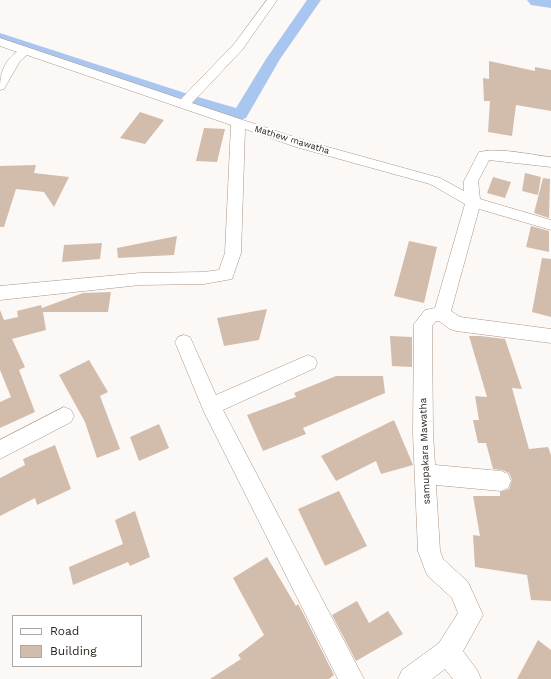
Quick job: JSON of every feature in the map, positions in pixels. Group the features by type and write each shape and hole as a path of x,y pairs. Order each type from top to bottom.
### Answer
{"street":[{"path":"183,104 238,47 272,0"},
{"name":"Mathew mawatha","path":"0,42 301,144 434,181 473,202 551,224"},
{"path":"0,86 15,58 25,50"},
{"path":"0,293 140,279 204,278 226,275 233,253 238,123"},
{"path":"551,162 484,155 471,180 473,202 442,314 456,324 551,336"},
{"name":"samupakara Mawatha","path":"411,679 448,652 471,615 460,590 435,567 429,551 423,434 423,324 431,315 442,314"},
{"path":"184,342 211,406 351,679"},
{"path":"211,406 308,363"},
{"path":"0,450 64,416"},
{"path":"425,474 501,481"},
{"path":"448,652 468,679"}],"building":[{"path":"489,61 535,71 535,67 551,70 551,111 516,105 512,136 488,132 490,101 484,101 483,78 489,79"},
{"path":"140,112 164,120 145,144 120,138"},
{"path":"204,128 225,129 217,162 196,161"},
{"path":"36,165 34,173 69,177 54,207 44,192 16,189 4,227 0,227 0,166"},
{"path":"525,173 541,177 538,195 522,191"},
{"path":"493,177 511,182 505,198 487,193"},
{"path":"543,178 550,179 549,218 534,213"},
{"path":"531,226 549,231 549,252 526,247"},
{"path":"177,236 174,255 118,258 117,248"},
{"path":"409,241 437,247 424,303 394,296"},
{"path":"102,243 100,259 62,262 64,245"},
{"path":"542,258 551,259 551,317 532,312"},
{"path":"111,292 108,312 43,312 46,330 12,339 25,367 19,370 35,412 0,428 0,402 11,397 0,370 0,310 4,320 18,317 17,311 41,305 42,308 83,293"},
{"path":"267,309 259,340 224,346 217,318"},
{"path":"390,336 412,337 412,367 392,366"},
{"path":"469,336 505,339 522,389 512,388 529,449 548,447 551,455 551,601 531,600 527,575 475,567 473,535 480,536 473,496 500,496 500,492 509,489 512,480 509,473 502,470 493,469 486,443 478,443 473,420 479,420 475,396 487,397"},
{"path":"89,360 108,392 100,396 120,449 97,458 85,422 59,375"},
{"path":"336,376 383,376 385,393 303,428 306,434 263,451 247,415 296,397 294,393"},
{"path":"394,420 413,465 381,474 376,461 336,481 321,456"},
{"path":"159,424 169,448 139,461 130,437"},
{"path":"55,445 71,489 37,505 35,498 0,516 0,478 25,465 23,459"},
{"path":"339,491 367,546 325,566 298,509"},
{"path":"135,511 150,557 130,566 128,562 73,585 69,567 123,544 115,520"},
{"path":"267,557 296,606 298,604 304,615 334,675 329,679 210,679 241,659 238,655 264,635 233,578"},
{"path":"357,601 369,623 388,611 403,634 356,661 332,615"},
{"path":"538,640 551,650 551,679 517,679"}],"waterway":[{"path":"198,102 240,115 273,59 314,0"},
{"path":"539,0 551,1"},
{"path":"0,37 182,97"}]}
